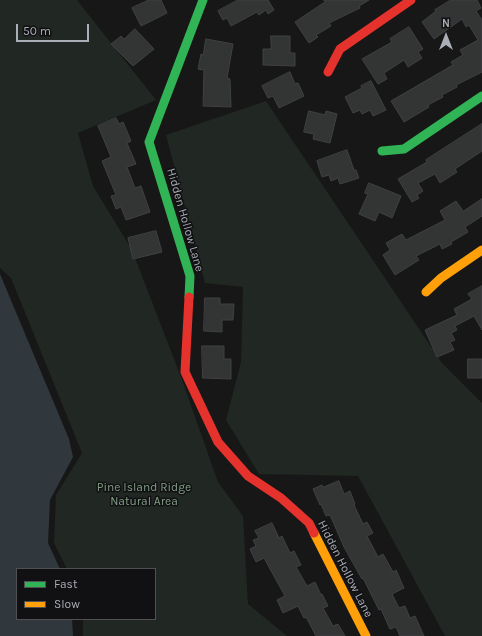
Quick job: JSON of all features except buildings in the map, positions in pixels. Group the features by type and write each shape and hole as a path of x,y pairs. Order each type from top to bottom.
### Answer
{"street":[{"name":"Hidden Hollow Lane","path":"203,0 149,142 190,276 185,372 218,442 248,476 281,498 309,523 366,636"},
{"path":"328,72 340,49 411,0"},
{"path":"382,151 404,149 482,96"},
{"path":"426,292 441,278 482,250"}],"green space":[{"name":"Pine Island Ridge Natural Area","path":"0,0 77,0 156,100 78,133 93,186 132,250 181,377 218,482 243,516 248,604 287,636 83,636 83,620 156,620 156,568 66,568 54,543 56,495 82,453 11,278 0,268"},
{"path":"266,101 442,363 482,403 482,636 445,636 358,476 259,474 226,420 241,362 243,287 205,283 166,135"}],"shaded area":[{"path":"0,274 69,439 73,457 50,500 48,543 60,568 16,568 16,620 72,620 73,636 0,636"}],"traffic: fast":[{"path":"189,297 190,276 149,142 203,0"},
{"path":"382,151 404,149 482,96"}],"traffic: slow":[{"path":"426,292 441,278 482,250"},
{"path":"314,533 366,636"}],"traffic: jam":[{"path":"328,72 340,49 411,0"},
{"path":"189,297 185,372 218,442 248,476 281,498 309,523 314,533"}]}
